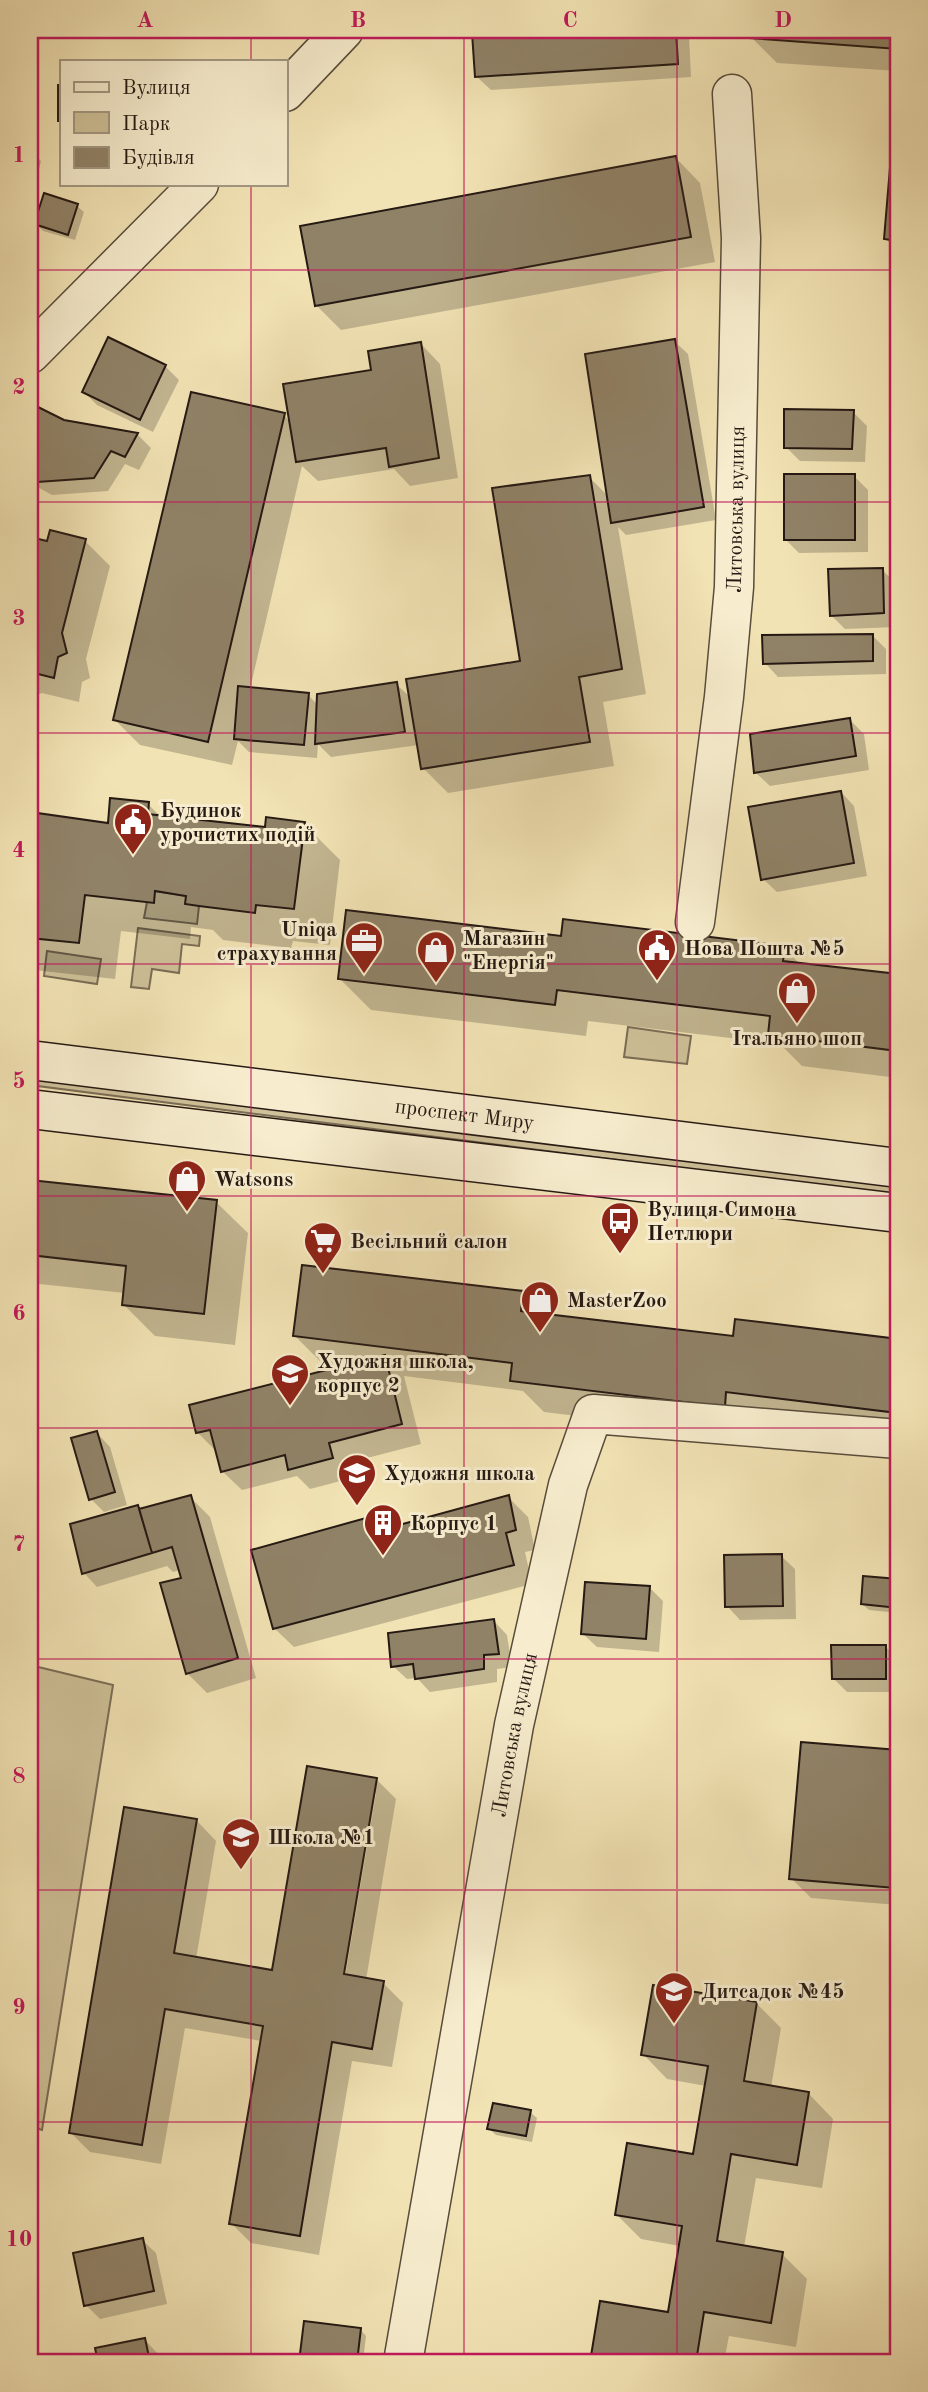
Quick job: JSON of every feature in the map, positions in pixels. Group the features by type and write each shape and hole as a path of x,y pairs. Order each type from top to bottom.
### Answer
{"street":[{"path":"287,90 344,30"},
{"name":"Литовська вулиця","path":"695,922 724,697 734,587 741,238 732,94"},
{"path":"30,354 197,186"},
{"name":"проспект Миру","path":"30,1060 898,1168"},
{"path":"30,1109 898,1213"},
{"name":"Литовська вулиця","path":"404,2362 514,1726 568,1485 593,1414 898,1439"}],"green space":[{"path":"155,891 186,896 199,906 197,924 144,918 147,902"},
{"path":"138,928 200,936 199,946 182,944 179,973 152,969 149,989 131,987"},
{"path":"47,951 101,959 97,984 44,976"},
{"path":"628,1027 691,1036 687,1064 624,1057"},
{"path":"30,1076 898,1186 898,1196 30,1085"},
{"path":"30,1665 113,1685 42,2130 30,2126"}],"building":[{"path":"523,30 676,30 678,64 475,77 472,33"},
{"path":"751,30 898,30 898,49 750,38"},
{"path":"58,85 60,85 60,121"},
{"path":"893,132 898,132 898,241 884,239"},
{"path":"676,156 691,237 315,306 300,226"},
{"path":"44,193 78,204 68,235 34,224"},
{"path":"108,337 166,365 140,420 82,392"},
{"path":"675,339 704,507 611,523 585,354"},
{"path":"421,342 439,458 389,467 386,448 296,462 283,384 371,370 368,351"},
{"path":"191,392 285,413 208,742 113,720"},
{"path":"898,405 898,463 895,463"},
{"path":"38,407 64,420 138,433 125,457 111,451 94,478 37,482 30,478 30,421"},
{"path":"784,409 854,410 852,449 784,448"},
{"path":"784,474 855,474 855,540 784,540"},
{"path":"590,475 622,669 579,677 590,742 421,769 406,679 520,661 492,488"},
{"path":"50,530 86,539 62,633 67,653 58,657 54,678 30,672 30,537 47,541"},
{"path":"883,568 884,613 830,616 828,569"},
{"path":"873,634 873,661 763,664 762,635"},
{"path":"397,682 405,732 315,744 317,694"},
{"path":"238,686 309,693 304,745 234,739"},
{"path":"850,718 856,756 754,773 750,734"},
{"path":"841,791 854,863 761,880 748,807"},
{"path":"110,798 149,802 148,814 265,827 266,817 305,822 294,909 256,905 255,913 199,906 185,904 186,896 155,891 154,903 85,895 79,943 30,938 30,812 108,823"},
{"path":"346,910 561,936 563,919 785,946 783,961 898,974 898,1051 768,1035 770,1016 557,990 555,1005 338,979"},
{"path":"30,1180 217,1200 204,1314 122,1305 126,1266 30,1255"},
{"path":"302,1265 523,1291 521,1311 733,1336 735,1319 898,1339 898,1413 726,1392 725,1407 510,1381 512,1363 293,1336"},
{"path":"385,1355 402,1424 329,1443 333,1458 288,1470 285,1455 221,1472 210,1430 196,1433 189,1405"},
{"path":"97,1431 115,1492 89,1500 71,1438"},
{"path":"191,1495 238,1658 186,1674 160,1583 181,1578 172,1547 152,1553 139,1509"},
{"name":"Корпус 1","path":"509,1495 516,1530 506,1533 514,1565 273,1629 251,1550 384,1513 388,1528"},
{"path":"138,1505 152,1553 82,1574 70,1524"},
{"path":"782,1554 783,1606 725,1607 724,1555"},
{"path":"863,1576 898,1579 898,1608 861,1604"},
{"path":"585,1582 650,1586 646,1639 581,1634"},
{"path":"494,1619 499,1654 484,1655 484,1669 415,1679 413,1664 391,1667 388,1633"},
{"path":"831,1645 886,1645 886,1679 832,1679"},
{"path":"801,1742 898,1750 895,1888 789,1879"},
{"name":"Школа №1","path":"307,1766 377,1778 344,1974 384,1981 372,2049 332,2042 300,2236 229,2224 263,2026 165,2009 142,2145 69,2133 124,1807 197,1819 174,1953 272,1970"},
{"path":"653,1985 757,2002 744,2081 809,2092 797,2165 731,2154 717,2241 783,2252 771,2323 704,2312 696,2362 590,2362 600,2301 668,2312 682,2226 615,2215 627,2143 693,2154 708,2066 641,2055"},
{"path":"493,2103 531,2110 526,2136 487,2129"},
{"path":"143,2238 154,2291 84,2306 73,2253"},
{"path":"304,2321 361,2328 357,2362 299,2362"},
{"path":"145,2338 150,2362 98,2362 95,2348"}],"place":[{"name":"Будинок урочистих подій","path":"133,856"},
{"name":"Uniqa страхування","path":"364,975"},
{"name":"Нова Пошта №5","path":"657,982"},
{"name":"Магазин \"Енергія\"","path":"436,984"},
{"name":"Італьяно шоп","path":"797,1025"},
{"name":"Watsons","path":"187,1213"},
{"name":"Вулиця Симона Петлюри","path":"620,1255"},
{"name":"Весільний салон","path":"323,1275"},
{"name":"MasterZoo","path":"540,1334"},
{"name":"Художня школа, корпус 2","path":"290,1407"},
{"name":"Художня школа","path":"357,1507"},
{"name":"Корпус 1","path":"383,1557"},
{"name":"Школа №1","path":"241,1871"},
{"name":"Дитсадок №45","path":"674,2025"}]}
